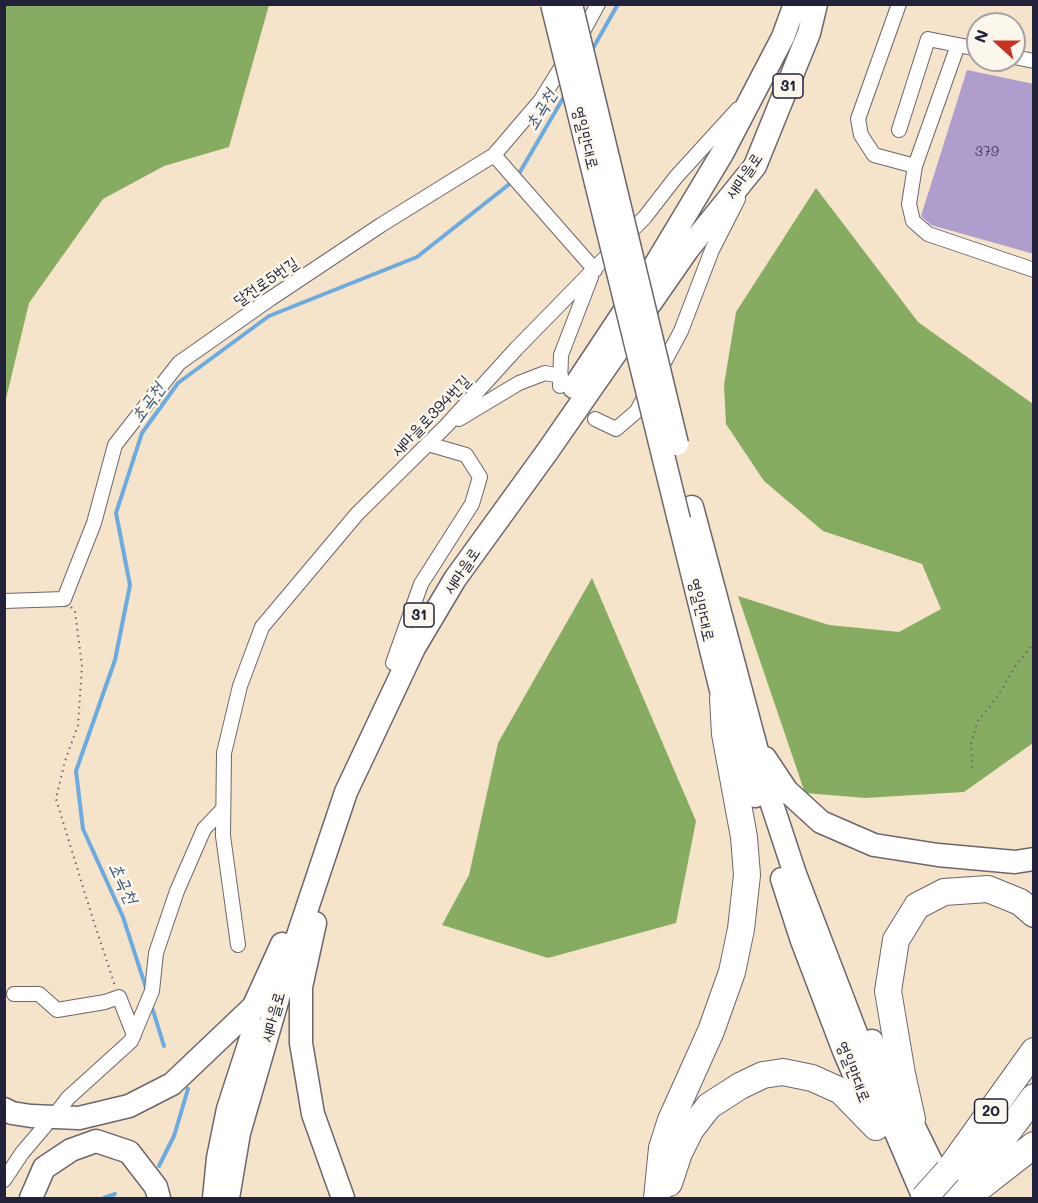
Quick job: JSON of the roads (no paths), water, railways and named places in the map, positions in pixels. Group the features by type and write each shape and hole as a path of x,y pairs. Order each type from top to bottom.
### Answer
{"highway":[{"path":"657,1198 662,1148 671,1119 717,1014 732,972 741,929 747,875 744,837 725,734 723,698"},
{"path":"912,1119 888,991 896,940 917,906 944,892 988,889 1020,902 1034,914"},
{"name":"20","path":"924,1198 948,1171 1034,1051"},
{"path":"668,1198 668,1187 679,1153 697,1121 709,1106 740,1086 763,1075 783,1072 812,1078 841,1091 876,1127"},
{"name":"20","path":"958,1198 1034,1096"},
{"path":"966,1198 1032,1145"}],"main road":[{"name":"영일만대로","path":"552,4 686,514 795,874 834,979 907,1162 924,1198"},
{"name":"영일만대로","path":"571,4 686,514 723,698 801,938 844,1051 907,1198"},
{"name":"새마을로","path":"214,1198 218,1158 228,1109 307,858 393,663 426,602 657,262 723,152 783,37 795,4"},
{"name":"새마을로","path":"228,1198 240,1133 282,985 346,792 414,648 455,579 547,452 688,249 755,166 809,33 816,4"},
{"path":"755,745 787,791 821,822 874,845 938,855 1015,862 1034,859"},
{"path":"343,1198 313,1114 302,1043 301,987 346,792"},
{"path":"202,1198 217,1096 282,943"},
{"path":"834,979 859,1015 949,1198"},
{"path":"4,1109 12,1113 31,1116 79,1118 129,1106 172,1084 253,1007"},
{"path":"31,1198 44,1168 71,1150 96,1141 129,1152 156,1187 159,1198"}],"street":[{"name":"달전로5번길","path":"4,601 64,599 94,523 115,445 179,363 381,225 494,155 541,100 598,4"},
{"path":"899,4 858,119 861,135 874,155 915,166"},
{"path":"898,130 928,39 966,47"},
{"path":"958,45 915,166 909,204 913,221 928,234 1034,270"},
{"name":"새마을로394번길","path":"238,945 223,836 224,753 240,686 262,627 357,514 447,426 516,349 645,217 676,177 753,92"},
{"path":"447,426 519,383 545,374 561,381 561,355 578,307 595,270 494,155"},
{"path":"595,419 616,429 637,411 681,330 712,250 755,166"},
{"path":"393,663 422,584 472,504 480,477 466,455 428,444"},
{"path":"58,1111 131,1041 152,991 156,953 177,891 204,829 223,809"},
{"path":"14,994 39,993 57,1010 105,1002 119,997 137,1029"},
{"path":"4,1180 22,1153 45,1126"}],"waterway":[{"name":"초곡천","path":"592,50 618,4"},
{"name":"초곡천","path":"517,177 565,95"},
{"name":"초곡천","path":"147,991 123,917 83,829 76,771 115,660 130,585 116,513 142,433 178,383 269,316 417,257 512,182"},
{"name":"초곡천","path":"151,1004 164,1046"},
{"path":"159,1166 174,1136 188,1089"},
{"path":"104,1198 115,1194"}]}
